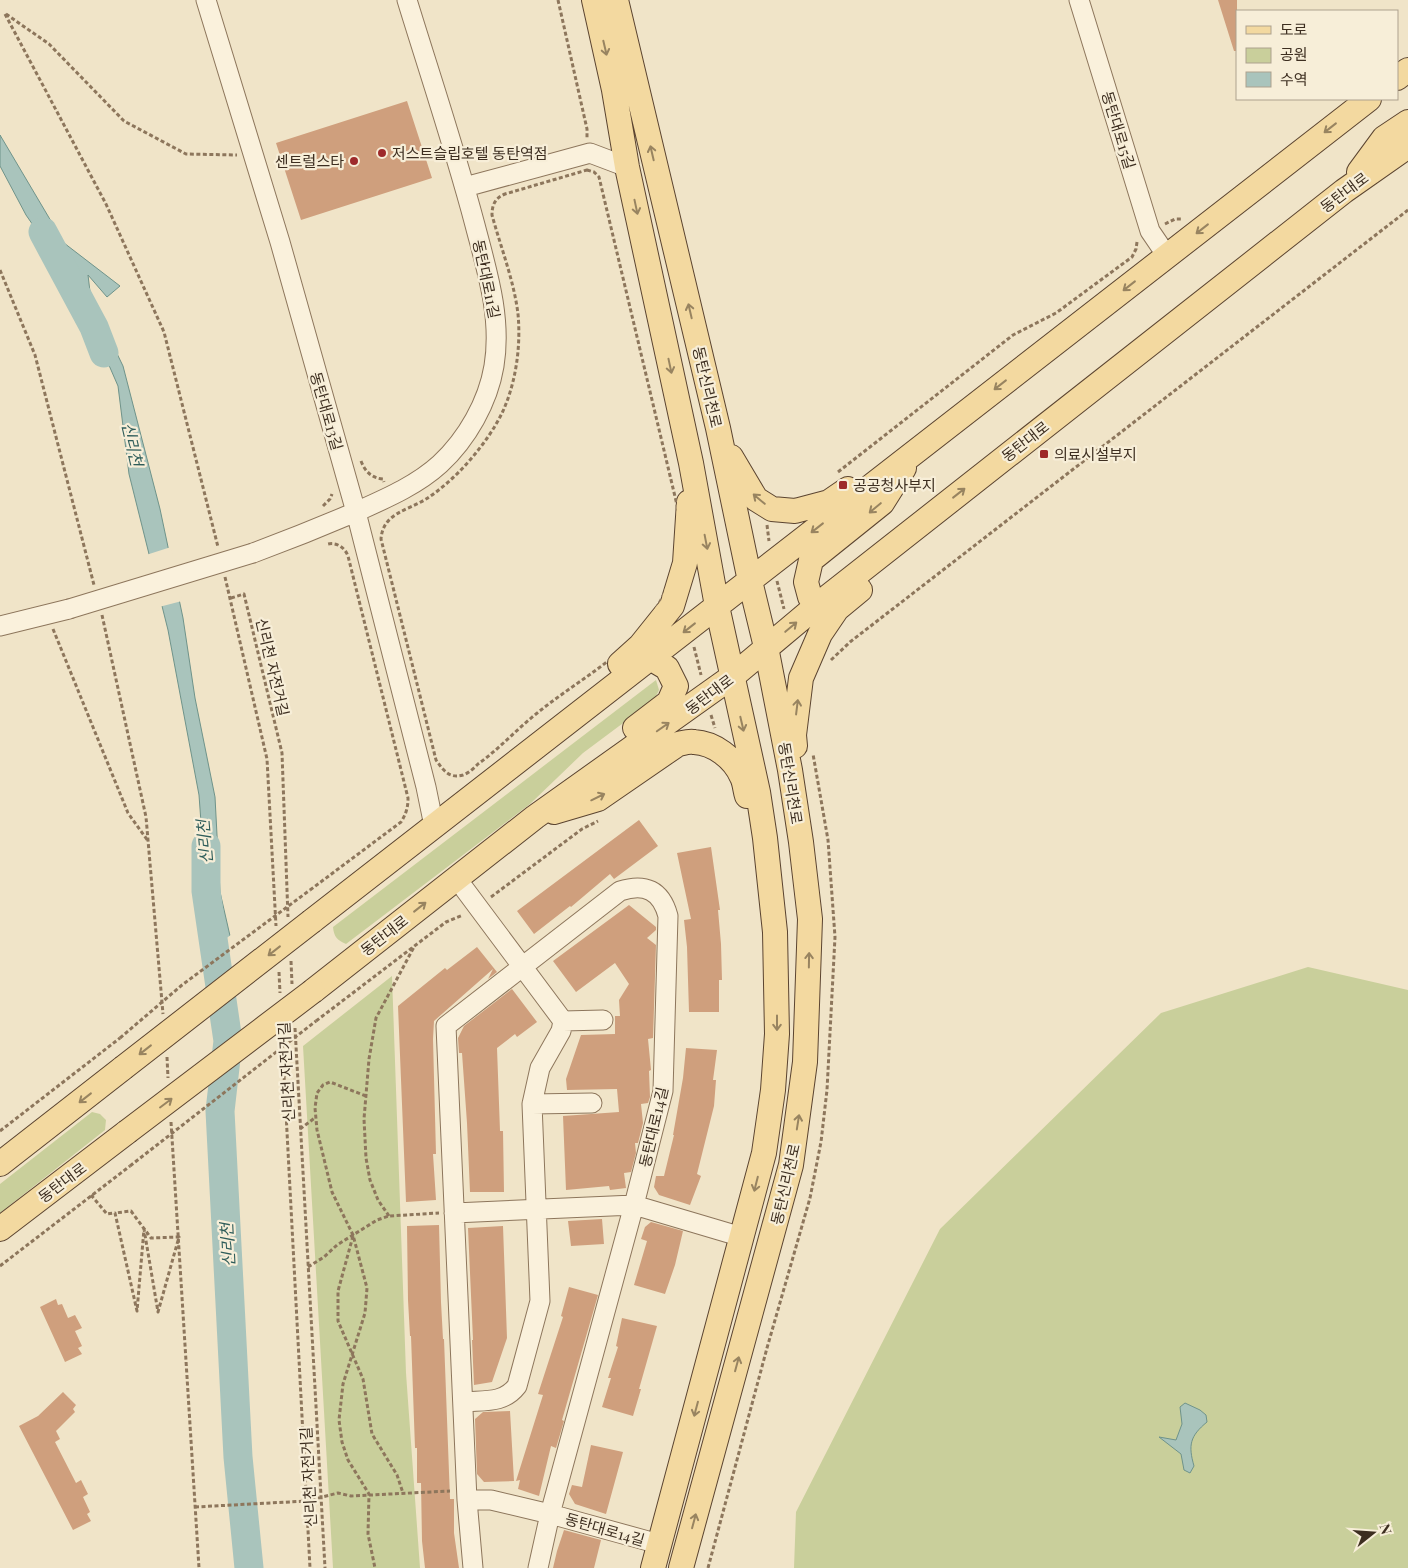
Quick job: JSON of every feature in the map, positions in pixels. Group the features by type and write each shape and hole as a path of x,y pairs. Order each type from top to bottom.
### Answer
{"main road":[{"name":"동탄신리천로","path":"594,0 614,90 627,167 691,462 717,606 766,838 775,932 777,1034 773,1090 764,1153 653,1568"},
{"name":"동탄신리천로","path":"616,0 718,428 766,647 790,770 810,919 805,1062 791,1164 682,1568"},
{"path":"0,1164 1368,100"},
{"path":"1344,191 1384,138 1408,122"},
{"name":"동탄대로","path":"0,1229 127,1132 303,991 457,878 535,817 733,676 820,603 938,509 1344,191 1408,146"},
{"path":"718,428 735,466 756,499 772,509 795,511 829,502 872,471 913,454"},
{"path":"820,603 810,597 806,582 811,560 882,503 913,454"},
{"path":"513,765 640,646 672,606 685,563 691,462"},
{"path":"801,842 802,798 794,735 801,678 820,634 837,609 894,561 938,509"},
{"path":"535,817 582,769 669,702 676,686 667,668 650,658"},
{"path":"535,817 598,799 678,744 692,741 709,744 723,753 742,776 753,832 762,900 775,932"}],"street":[{"name":"동탄대로13길","path":"206,0 280,242 356,512 426,787 434,826"},
{"name":"동탄대로11길","path":"0,626 69,608 253,553 356,512 388,498 440,464 458,444 476,418 494,367 497,332 492,291 465,187 407,0"},
{"name":"동탄대로15길","path":"1079,0 1150,232 1167,256"},
{"path":"465,187 590,153 627,167"},
{"path":"457,878 563,1021 561,1032 540,1068 532,1104 540,1301 517,1386 510,1394 501,1399 463,1402"},
{"name":"동탄대로14길","path":"473,1568 467,1500 446,1026 620,891 640,887 656,894 665,905 668,916 663,1092 550,1514 538,1568"},
{"path":"563,1021 603,1020"},
{"path":"532,1104 592,1103"},
{"path":"454,1213 634,1205 742,1238"},
{"name":"동탄대로14길","path":"467,1500 490,1500 550,1514 659,1544"}],"path":[{"path":"558,0 587,129 586,134"},
{"path":"219,551 164,332 106,204 5,14 49,44 124,120 186,154 253,155"},
{"path":"587,170 594,172 599,177 677,505 679,536 669,585 656,609 625,647 535,714 498,750 467,773 453,776 446,773 436,760 381,539 382,532 393,515 424,500 441,489 460,470 492,431 503,410 516,365 519,342 518,314 513,289 492,215 493,204 499,197 505,194 587,170"},
{"path":"825,666 850,642 1408,210"},
{"path":"830,478 1013,335 1056,313 1132,257 1137,241"},
{"path":"0,270 35,355 94,585"},
{"path":"0,1131 120,1038 182,984 401,822 407,813 408,798 348,556 346,551 334,543 321,546"},
{"path":"223,570 267,759 276,927"},
{"name":"신리천 자전거길","path":"230,598 244,594 282,753 289,921"},
{"path":"102,614 146,818 164,1020"},
{"path":"53,629 128,813 148,841"},
{"path":"0,1266 446,922 478,907 582,829 605,816"},
{"path":"388,1216 378,1200 370,1180 366,1158 364,1119 369,1059 376,1018 415,946"},
{"path":"291,961 303,991"},
{"path":"278,966 280,996"},
{"name":"신리천 자전거길","path":"294,1020 325,1568"},
{"path":"282,1036 310,1568"},
{"path":"166,1049 169,1087"},
{"path":"366,1096 330,1082 323,1085 317,1094 316,1117 321,1148 332,1192 353,1235 367,1288 365,1313 344,1384 339,1420 342,1442 348,1460 369,1494 368,1534 375,1568"},
{"path":"171,1116 198,1568"},
{"path":"300,1129 316,1117"},
{"path":"92,1195 107,1214 131,1211 151,1238 179,1237"},
{"path":"115,1213 137,1311 144,1229"},
{"path":"308,1268 377,1220 388,1216 454,1213"},
{"path":"144,1229 158,1312 179,1237"},
{"path":"353,1235 338,1291 338,1321 363,1379 372,1434 397,1476 404,1492"},
{"path":"195,1507 306,1501 338,1493 352,1496 449,1491 467,1500"}],"green space":[{"path":"656,680 659,690 654,700 583,753 530,804 346,944 336,938 333,927"},
{"path":"1308,967 1408,990 1408,1568 794,1568 796,1512 940,1229 1161,1013"},
{"path":"392,976 406,1373 420,1568 333,1568 303,1046"},
{"path":"92,1112 100,1114 106,1120 105,1130 0,1213 0,1184"}],"water":[{"path":"0,135 64,243 120,286 107,297 88,275 91,300 123,366 160,509 183,618 195,698 215,797 220,892 246,1006 233,1013 206,891 199,795 168,630 129,474 118,386 88,317 62,267 26,215 0,166"},
{"path":"1185,1403 1206,1415 1207,1422 1197,1432 1192,1441 1191,1452 1194,1466 1190,1473 1184,1470 1181,1454 1159,1437 1176,1440 1182,1424 1180,1407"}],"pier":[{"path":"171,547 182,601 159,607 146,555"},
{"path":"232,934 249,1006 234,1016 231,1014 216,946"}],"building":[{"path":"1218,0 1237,0 1236,51 1234,51"},
{"name":"센트럴스타","path":"407,101 432,178 301,220 276,143"},
{"path":"639,820 658,846 614,879 610,874 571,907 534,934 517,911"},
{"path":"711,847 720,910 718,910 722,980 719,980 719,1012 689,1012 687,947 684,920 691,919 677,853"},
{"path":"629,905 656,927 656,930 647,938 656,945 653,1038 648,1039 651,1070 649,1071 650,1097 648,1103 641,1104 643,1123 638,1143 635,1143 636,1153 631,1172 624,1173 626,1188 610,1190 609,1186 566,1190 563,1116 619,1112 617,1089 567,1090 566,1079 581,1035 615,1034 615,1016 620,1016 619,1000 629,984 615,963 576,992 553,961"},
{"path":"477,947 497,972 488,979 493,969 434,1021 436,1154 433,1154 436,1200 406,1202 398,1006 445,968 447,970"},
{"path":"512,989 537,1022 517,1037 515,1034 497,1048 500,1131 503,1131 504,1192 470,1192 462,1053 459,1053 458,1038 464,1026"},
{"path":"686,1048 717,1050 713,1080 716,1080 714,1106 697,1174 701,1176 690,1205 659,1195 654,1187 656,1176 664,1176 674,1135"},
{"path":"602,1219 604,1244 571,1246 568,1221"},
{"path":"651,1222 683,1231 675,1265 665,1294 634,1285 647,1241 641,1239 645,1227"},
{"path":"439,1225 450,1499 454,1499 454,1533 459,1568 425,1568 422,1541 421,1483 417,1483 417,1448 415,1448 408,1300 407,1226"},
{"path":"503,1226 507,1338 492,1382 474,1385 468,1228"},
{"path":"569,1287 598,1295 562,1420 564,1421 556,1448 551,1446 539,1496 518,1489 520,1480 516,1481 543,1395 538,1394 563,1317 561,1316"},
{"path":"56,1299 58,1305 62,1304 68,1318 75,1315 82,1328 75,1331 82,1346 78,1348 82,1354 65,1362 40,1307"},
{"path":"622,1318 657,1326 633,1416 602,1407 611,1378 608,1378 618,1347 616,1346"},
{"path":"63,1392 76,1405 73,1409 75,1412 56,1431 60,1439 55,1442 76,1483 81,1480 88,1494 83,1497 90,1512 87,1514 91,1521 73,1530 19,1426 38,1416"},
{"path":"510,1411 514,1481 484,1482 477,1474 475,1419 483,1412"},
{"path":"591,1445 623,1452 606,1514 575,1504 569,1494 572,1485 582,1487"},
{"path":"564,1530 601,1540 594,1568 553,1568"}],"waterway":[{"name":"신리천","path":"43,232 94,327 104,353"},
{"name":"신리천","path":"206,846 206,891 228,1041 220,1111 238,1457 249,1568"}],"place":[{"name":"저스트슬립호텔 동탄역점","path":"382,153"},
{"name":"센트럴스타","path":"354,161"},
{"name":"의료시설부지","path":"1044,454"},
{"name":"공공청사부지","path":"843,485"}]}
